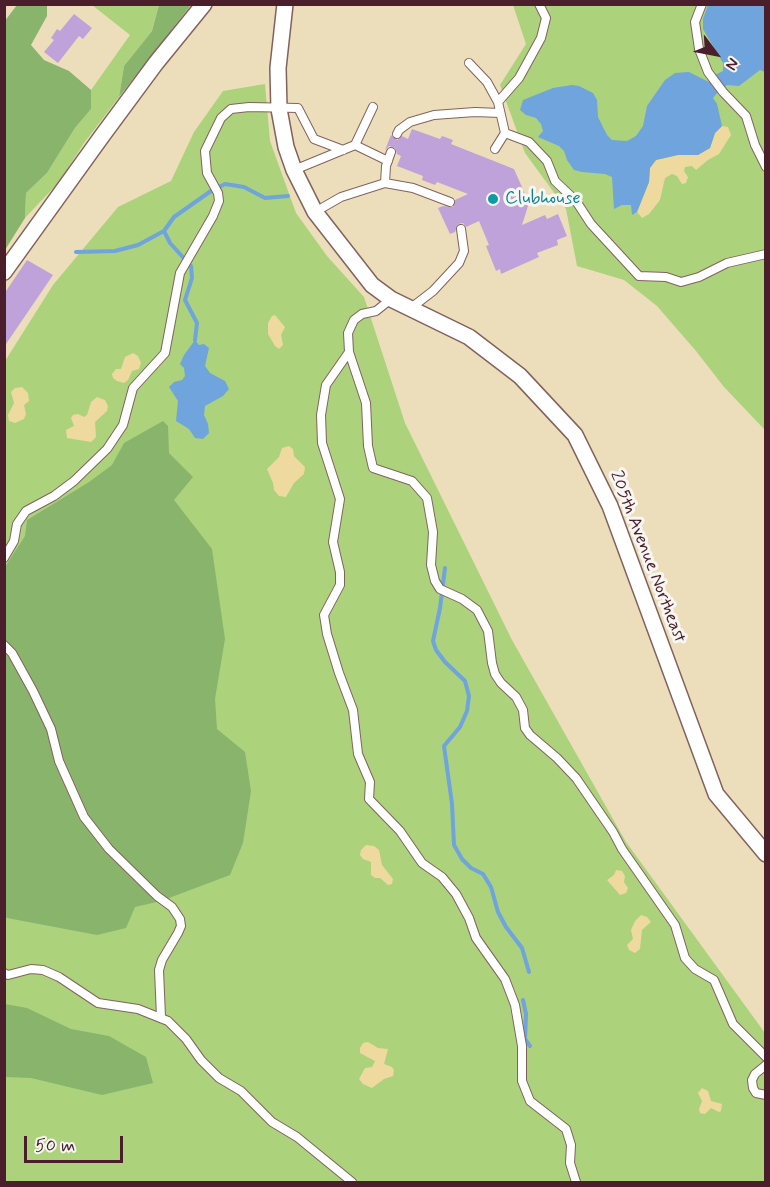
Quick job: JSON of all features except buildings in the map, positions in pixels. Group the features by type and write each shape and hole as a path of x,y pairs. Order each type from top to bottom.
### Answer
{"street":[{"path":"4,272 156,63 204,4"},
{"name":"205th Avenue Northeast","path":"285,4 278,69 279,109 286,147 294,170 315,212 372,285 391,299 469,337 520,376 575,435 610,506 716,794 765,854"}],"lane":[{"path":"498,102 519,78 541,38 546,18 538,4"},
{"path":"702,4 695,22 699,49 708,72 746,116 765,167"},
{"path":"469,63 488,82 498,102 505,133 495,149"},
{"path":"294,170 355,145 373,107"},
{"path":"4,558 14,541 18,524 26,511 74,482 107,449 123,425 133,388 165,353 180,273 213,216 219,201 218,193 207,172 205,151 221,118 231,109 298,108 314,139 344,150"},
{"path":"397,134 410,122 434,115 500,113"},
{"path":"505,133 529,142 547,161 555,181 576,201 591,224 639,276 666,277 681,282 699,278 727,263 765,254"},
{"path":"355,145 388,161"},
{"path":"386,183 391,152"},
{"path":"315,212 341,197 386,183 413,188 450,202"},
{"path":"411,308 433,291 459,263 464,251 461,229"},
{"path":"391,299 376,311 362,314 354,320 348,333 349,352 366,403 368,446 373,468 412,481 427,498 433,532 431,565 435,581 443,591 462,599 477,610 488,631 495,674 501,683 516,696 523,710 525,728 576,778 675,925 686,958 695,969 714,980 734,1024 765,1057"},
{"path":"349,352 326,385 321,415 322,442 340,499 333,542 340,572 340,585 324,615 339,672 353,710 357,754 370,782 369,799 400,831 422,863 442,877 456,894 469,918 476,938 505,979 515,1005 522,1046 522,1081 530,1101 566,1129 571,1145 570,1163 576,1182"},
{"path":"4,645 12,653 51,729 59,761 84,817 109,849 157,896 172,907 180,919 181,926 159,970 161,1017"},
{"path":"4,973 8,975 31,969 43,970 59,977 98,1003 138,1009 168,1021 219,1078 241,1091 272,1122 297,1137 352,1182"},
{"path":"765,1065 752,1080 756,1093 765,1095"}],"green space":[{"path":"17,5 47,5 47,16 31,45 44,60 69,71 91,90 91,109 75,128 47,173 26,193 25,218 5,250 4,22"},
{"path":"92,5 159,5 152,31 124,66 119,97 84,143 59,182 25,218 26,193 47,173 75,128 91,109 91,90 130,35"},
{"path":"159,5 191,5 119,97 124,66 152,31"},
{"path":"513,5 765,5 765,430 724,387 657,306 624,280 577,266 566,209 525,153 500,85 526,44"},
{"path":"265,84 270,141 296,213 327,256 364,297 405,423 512,640 626,842 765,1033 765,1182 5,1182 5,361 53,285 118,207 171,181 194,132 223,91"},
{"path":"163,421 168,426 169,453 193,477 174,500 212,549 225,639 215,699 217,729 245,752 251,791 243,843 230,875 161,901 135,907 126,928 97,935 7,918 5,917 5,567 25,536 27,520 89,482 112,465 124,443"},
{"path":"5,1004 27,1008 71,1029 109,1036 146,1057 153,1083 102,1095 31,1078 5,1077"}],"sand":[{"path":"722,126 728,127 731,135 719,154 696,170 692,166 685,167 684,171 688,177 686,183 682,184 677,176 672,174 665,178 660,200 649,214 642,218 637,212 649,182 650,168 656,160 678,155 698,155 710,148 715,133"},
{"path":"275,315 285,327 281,335 283,345 279,349 268,334 268,323"},
{"path":"133,353 138,356 141,363 139,369 132,371 124,383 117,381 112,374 116,369 121,369 125,357"},
{"path":"22,387 28,393 29,401 24,405 26,414 24,419 15,423 9,421 8,415 14,403 11,392 15,388"},
{"path":"97,397 105,400 108,406 107,411 95,422 96,437 91,442 67,438 66,430 74,426 71,418 73,415 78,414 84,417 87,415 91,402"},
{"path":"289,446 293,449 294,456 305,467 304,474 294,483 286,497 279,496 274,490 267,469 279,457 282,448"},
{"path":"366,845 374,846 379,850 382,865 393,879 392,884 388,885 380,878 371,875 371,862 360,855"},
{"path":"616,870 622,871 628,888 626,893 620,895 607,880 614,875"},
{"path":"641,915 647,917 651,922 642,930 640,949 635,953 629,950 627,945 633,939 631,930 635,921"},
{"path":"368,1042 378,1048 388,1049 384,1064 394,1070 393,1076 384,1079 372,1088 363,1084 359,1079 365,1068 372,1067 375,1061 360,1053 363,1043"},
{"path":"702,1088 708,1091 711,1101 722,1104 721,1111 711,1108 705,1114 700,1113 702,1101 698,1093"}],"water":[{"path":"708,5 765,5 765,72 760,70 739,86 727,85 713,98 717,104 722,126 715,133 710,148 698,155 678,155 656,160 650,168 649,182 637,212 632,215 631,205 622,205 614,209 612,177 574,170 559,146 538,137 543,131 541,124 536,118 520,110 523,100 553,88 579,86 593,93 597,100 598,117 607,135 612,140 627,141 636,136 643,126 647,106 665,80 675,73 689,72 709,82 723,71 723,63 703,29 703,19"},
{"path":"195,340 199,345 204,344 209,348 205,366 210,373 225,381 229,389 223,396 205,406 204,415 209,433 203,439 195,438 189,429 176,421 178,401 169,387 185,376 184,368 180,364"}],"waterway":[{"path":"76,252 115,251 138,245 164,231 174,217 225,184 244,187 265,198 288,196"},
{"path":"164,231 170,243 191,266 192,278 185,300 197,323 195,340"},
{"path":"445,568 433,641 436,650 445,662 465,681 469,696 467,711 460,727 444,746 452,804 454,845 462,859 471,868 483,874 491,887 498,912 522,948 529,972"},
{"path":"523,1000 526,1014 525,1039 530,1046"}],"place":[{"name":"Clubhouse","path":"493,199"}]}
